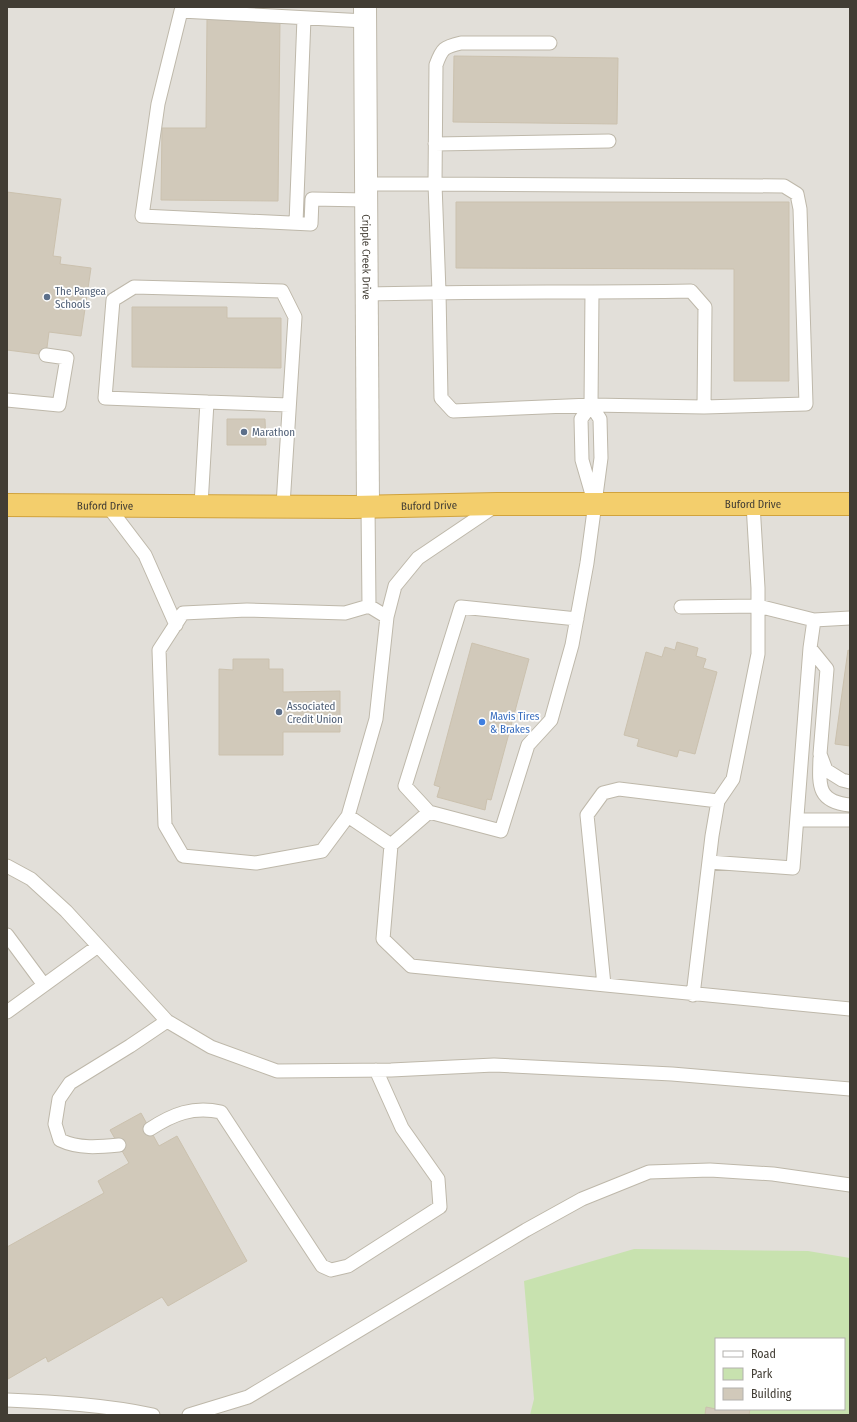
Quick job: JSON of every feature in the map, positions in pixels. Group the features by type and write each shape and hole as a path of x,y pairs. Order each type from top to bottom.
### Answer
{"highway":[{"name":"Buford Drive","path":"7,505 283,505 368,507 497,504 850,504"}],"street":[{"name":"Cripple Creek Drive","path":"365,14 368,507"}],"lane":[{"path":"365,14 304,18 181,11 158,104 142,216 311,224 312,199 435,184 784,186 797,194 800,209 806,404 704,407 591,405 453,411 441,398 435,184 436,65 440,53 447,46 462,43 550,43"},
{"path":"296,223 304,18"},
{"path":"435,144 609,141"},
{"path":"283,505 288,405 295,317 282,291 134,287 113,300 105,398 288,405"},
{"path":"367,294 439,292 592,293 691,291 705,307 704,407"},
{"path":"577,619 461,607 404,786 429,812 502,831 528,745 551,720 572,645 577,619 601,458 600,419 591,405 592,293"},
{"path":"7,400 58,405 66,358 46,355"},
{"path":"201,505 206,402"},
{"path":"591,405 581,419 582,460 594,504"},
{"path":"387,617 369,606 345,613 247,610 184,613 160,650 161,738 165,824 183,856 256,863 322,850 348,816 376,719 387,617 395,586 418,558 497,504"},
{"path":"693,995 718,801 733,779 758,654 758,606 753,504"},
{"path":"107,505 145,555 176,625"},
{"path":"368,507 369,606"},
{"path":"681,607 758,606 814,620 850,618"},
{"path":"709,862 793,868 798,820 810,648 814,620"},
{"path":"810,648 827,669 819,784 825,796 841,804 850,805"},
{"path":"820,754 826,770 842,780 850,782"},
{"path":"604,986 587,815 603,793 619,789 718,801"},
{"path":"429,812 391,844 383,939 411,966 693,995 850,1009"},
{"path":"348,816 391,844"},
{"path":"798,820 850,820"},
{"path":"7,866 31,879 66,911 167,1021 211,1047 277,1071 376,1070 494,1065 672,1074 850,1089"},
{"path":"7,935 44,985"},
{"path":"7,1012 98,946"},
{"path":"119,1144 98,1147 70,1145 60,1140 54,1124 59,1099 70,1083 167,1021"},
{"path":"150,1129 168,1117 192,1110 221,1112 322,1266 331,1270 348,1266 440,1207 438,1179 402,1128 376,1070"},
{"path":"189,1415 248,1397 532,1227 582,1199 649,1172 710,1170 773,1174 850,1185"},
{"path":"7,1400 64,1403 133,1411 153,1415"}],"shaded area":[{"path":"7,7 850,7 850,1289 583,1282 573,1415 7,1415"}],"green space":[{"path":"634,1249 808,1251 850,1258 850,1415 530,1415 534,1399 524,1281"}],"building":[{"path":"207,19 280,20 278,201 161,200 162,128 206,128"},
{"path":"454,56 618,58 617,124 453,122"},
{"name":"The Pangea Schools","path":"7,192 61,199 53,256 61,257 60,264 91,268 81,336 49,332 46,355 7,350"},
{"path":"456,202 789,202 789,381 734,381 734,269 456,268"},
{"path":"132,307 227,307 227,318 281,318 281,368 132,367"},
{"path":"227,419 265,419 266,445 227,445"},
{"path":"677,642 698,648 696,656 706,659 703,668 717,672 695,754 679,750 677,757 637,746 639,739 624,735 646,652 662,657 665,647 675,650"},
{"name":"Mavis Tires & Brakes","path":"472,643 529,659 491,800 487,799 485,810 437,797 440,787 434,785"},
{"path":"848,650 850,651 850,746 835,744"},
{"name":"Associated Credit Union","path":"233,659 269,659 269,669 283,669 283,692 340,691 340,732 283,732 283,755 219,755 219,669 233,670"},
{"path":"141,1113 159,1146 177,1136 247,1261 168,1306 162,1297 48,1362 46,1357 8,1379 7,1247 104,1193 98,1181 129,1163 110,1130"},
{"path":"706,1407 715,1410 750,1410 749,1415 705,1415"}],"place":[{"name":"The Pangea Schools","path":"47,297"},
{"name":"Marathon","path":"244,432"},
{"name":"Associated Credit Union","path":"279,712"},
{"name":"Mavis Tires & Brakes","path":"482,722"}]}
